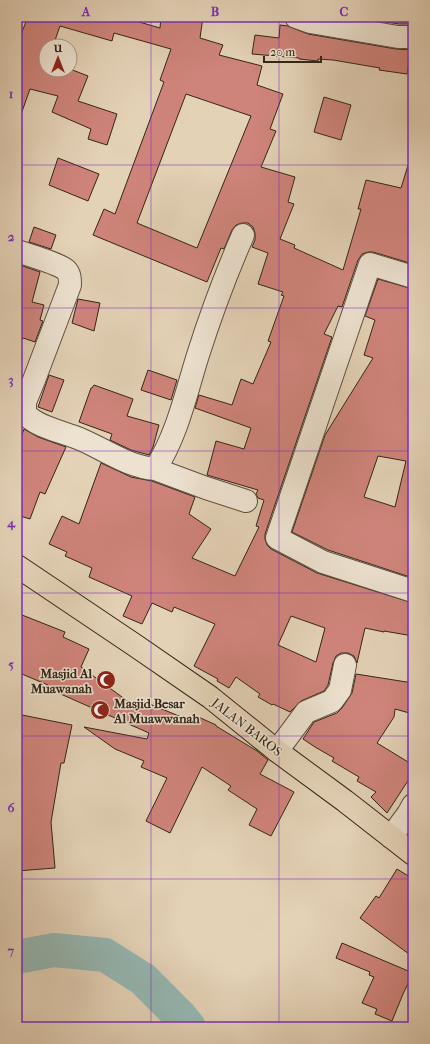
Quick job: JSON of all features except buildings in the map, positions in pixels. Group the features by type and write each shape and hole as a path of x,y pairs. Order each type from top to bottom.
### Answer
{"main road":[{"name":"JALAN BAROS","path":"17,566 210,697 277,751 413,854"}],"street":[{"path":"296,17 310,22 398,37 413,37"},
{"path":"154,469 164,456 173,435 200,348 224,281 243,235"},
{"path":"17,251 58,266 66,270 70,276 70,285 25,402 25,413 33,420 81,439 128,462 148,469 154,469 246,501"},
{"path":"413,277 370,264 277,538 323,562 413,591"},
{"path":"277,751 306,712 332,701 340,690 345,665"},
{"path":"391,837 413,805"}],"waterway":[{"path":"17,957 54,950 105,955 143,979 189,1027"}],"place":[{"name":"Masjid Al Muawanah","path":"106,680"},
{"name":"Masjid Besar Al Muawwanah","path":"100,710"}]}
